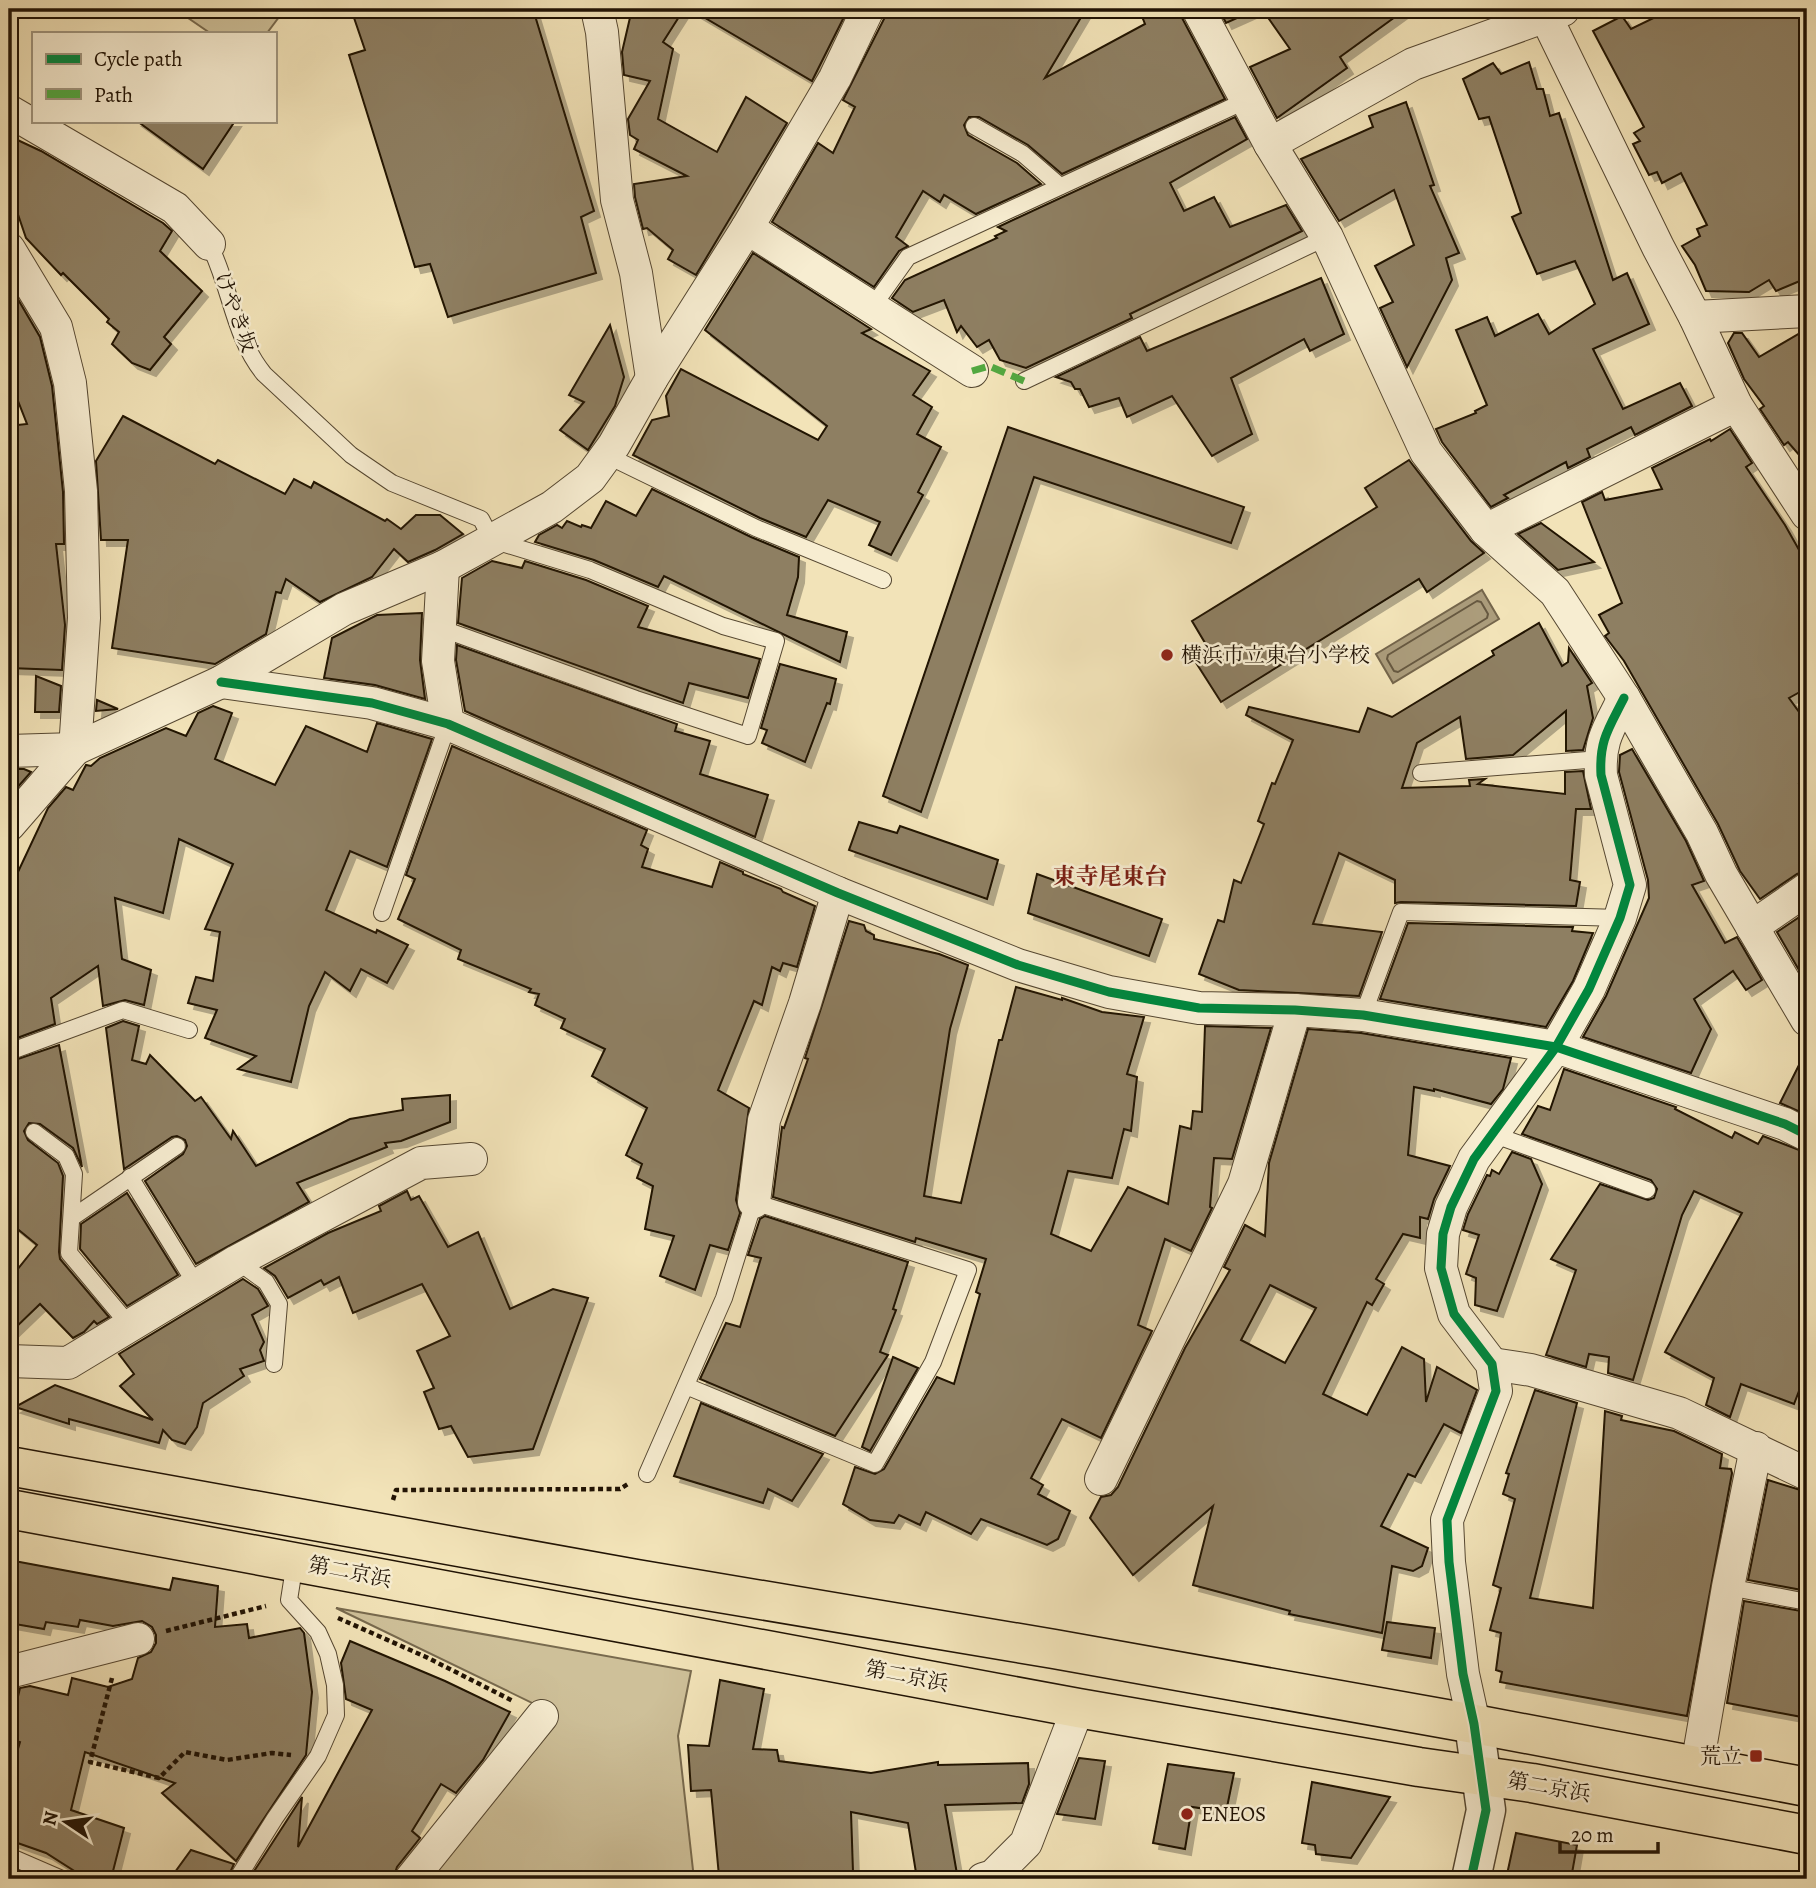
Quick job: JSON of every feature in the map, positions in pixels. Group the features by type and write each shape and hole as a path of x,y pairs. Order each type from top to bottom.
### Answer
{"highway":[{"path":"9,1466 636,1579 1054,1649 1807,1787"},
{"name":"第二京浜","path":"9,1509 1078,1707 1419,1768 1482,1774 1807,1835"}],"street":[{"path":"597,9 602,32 617,200 636,273 652,377"},
{"path":"9,751 75,748 220,681 344,609 443,567 552,508 590,478 747,228 835,78 868,9"},
{"path":"1198,9 1270,144 1327,237 1426,452 1486,530 1555,592 1624,698 1702,833 1721,874 1807,1020"},
{"path":"1270,144 1413,64 1555,13 1658,247 1695,317 1736,405 1807,514"},
{"name":"けやき坂","path":"9,111 175,208 209,244"},
{"path":"747,228 972,371"},
{"path":"9,249 56,327 70,383 81,491 84,618 75,748 9,825"},
{"path":"1695,317 1807,311"},
{"path":"1486,530 1736,405"},
{"path":"443,567 438,661 448,724"},
{"path":"220,681 372,703 448,724 838,894 1018,965 1109,992 1199,1008 1363,1015 1556,1047 1785,1124 1807,1135"},
{"path":"1471,1879 1486,1810 1474,1724 1463,1674 1449,1562 1447,1520 1496,1391 1492,1364 1454,1314 1441,1268 1443,1234 1451,1207 1474,1159 1556,1047 1589,989 1620,918 1630,885 1601,775 1600,759 1602,741 1624,698"},
{"path":"1752,927 1807,889"},
{"path":"754,1202 764,1120 805,1003 838,894"},
{"path":"1101,1479 1244,1184 1294,1010"},
{"path":"9,1361 68,1363 237,1261 421,1163 471,1159"},
{"path":"1492,1364 1531,1370 1679,1413 1807,1474"},
{"path":"1697,1766 1728,1587 1756,1448"},
{"path":"9,1672 130,1641"},
{"path":"983,1879 993,1877 1026,1843 1078,1707"},
{"path":"411,1879 542,1716"}],"lane":[{"path":"873,306 908,257 1247,100"},
{"path":"974,126 1023,154 1060,186"},
{"path":"1024,381 1327,237"},
{"name":"けやき坂","path":"209,244 221,267 241,336 252,359 264,374 351,455 392,483 481,520 492,540"},
{"path":"606,455 756,528 883,580"},
{"path":"440,628 636,699 748,736 776,640 723,626 590,570 492,540"},
{"path":"382,913 448,724"},
{"path":"1421,773 1600,759"},
{"path":"1363,1015 1401,912 1620,918"},
{"path":"9,1052 123,1010 189,1030"},
{"path":"34,1132 65,1156 74,1174 69,1252 130,1326"},
{"path":"1492,1134 1647,1190"},
{"path":"73,1217 177,1146"},
{"path":"130,1177 197,1286"},
{"path":"647,1474 724,1298 754,1202 968,1270 933,1362 875,1464 686,1386"},
{"path":"237,1261 266,1282 279,1304 274,1364"},
{"path":"237,1879 318,1756 336,1715 335,1685 328,1654 318,1632 289,1600 295,1562"},
{"path":"1728,1587 1807,1602"},
{"path":"9,1856 62,1879"}],"path":[{"path":"396,1490 620,1489 647,1474"},
{"path":"272,1753 227,1760 185,1752 159,1778 90,1762 130,1641 278,1603"},
{"path":"337,1617 426,1657 542,1716"}],"shaded area":[{"path":"175,9 285,9 268,32 209,32"},
{"path":"336,1608 691,1671 678,1736 694,1879 424,1879 555,1714"}],"water":[{"path":"1482,590 1499,619 1393,683 1376,654"}],"building":[{"path":"351,9 533,9 594,211 581,217 596,273 448,317 430,264 415,267 349,55 365,50"},
{"path":"632,9 684,9 663,42 673,49 658,119 717,152 746,97 787,123 696,275 668,259 673,250 647,228 643,229 635,197 634,184 687,176 634,149 638,140 630,135 628,119 650,81 624,75 622,52"},
{"path":"690,9 848,9 812,81"},
{"path":"886,9 1086,9 1045,78 1145,24 1139,9 1180,9 1182,18 1225,99 1062,174 1028,145 979,117 969,117 964,125 968,135 1017,163 1041,184 976,214 944,195 940,202 923,191 896,237 908,246 899,251 874,287 772,222 818,143 833,153 855,107 843,100 885,17"},
{"path":"1219,9 1257,9 1226,23"},
{"path":"1262,9 1406,9 1340,57 1347,68 1277,118 1250,67 1290,49"},
{"path":"1672,9 1807,9 1807,278 1776,291 1769,280 1749,292 1706,291 1695,265 1682,246 1700,236 1697,229 1707,225 1681,173 1662,183 1657,172 1649,175 1633,144 1640,141 1634,133 1644,127 1593,31 1622,16 1631,29"},
{"path":"1529,62 1537,89 1543,89 1550,116 1559,113 1613,280 1627,273 1649,324 1593,349 1623,409 1680,383 1692,406 1635,435 1631,427 1587,449 1590,457 1568,468 1566,462 1504,495 1508,498 1491,507 1442,442 1436,429 1476,413 1475,411 1487,405 1456,330 1487,317 1495,336 1538,314 1549,334 1595,304 1575,261 1537,274 1512,217 1521,213 1489,117 1479,119 1463,79 1493,63 1501,74"},
{"path":"1406,102 1434,185 1430,186 1459,253 1446,258 1452,280 1407,367 1380,308 1393,302 1375,266 1414,245 1394,190 1339,221 1301,159 1373,127 1369,116"},
{"path":"1235,117 1247,139 1170,183 1184,211 1214,197 1230,227 1286,205 1302,231 1130,314 1132,318 1026,368 1000,360 989,340 977,347 961,326 957,332 944,300 913,312 892,298 905,280 997,238 995,236 1006,231 998,227"},
{"path":"138,122 234,122 203,169"},
{"path":"9,136 41,151 163,223 172,231 160,251 202,291 164,337 171,344 150,370 132,363 112,344 119,332 107,322 109,319 26,238 9,188"},
{"path":"753,253 871,329 862,333 930,371 913,395 932,407 917,434 941,447 918,492 923,495 891,555 869,545 880,522 828,500 806,537 760,518 633,455 652,420 669,416 666,396 681,369 818,440 827,426 705,330"},
{"path":"1321,278 1344,334 1310,351 1304,339 1231,378 1252,434 1212,456 1172,396 1127,417 1119,398 1089,407 1080,389 1075,389 1071,382 1056,377 1140,337 1147,351"},
{"path":"9,284 40,337 52,386 63,492 64,544 56,544 65,625 62,670 9,668 9,426 27,424 9,378"},
{"path":"610,325 624,377 615,406 588,450 560,430 584,402 569,395"},
{"path":"1807,329 1807,464 1788,442 1784,445 1760,409 1764,406 1744,379 1728,343 1734,333 1742,333 1759,357"},
{"path":"123,416 215,464 218,460 285,494 294,479 311,488 314,482 385,521 387,519 401,529 416,515 440,515 463,534 408,562 394,549 372,577 320,602 286,579 281,593 276,592 266,634 215,664 112,648 128,540 101,540 96,461"},
{"path":"1008,427 1244,507 1231,543 1034,477 921,812 883,796"},
{"path":"1730,429 1752,463 1746,467 1785,525 1807,564 1807,688 1789,698 1807,723 1807,777 1799,784 1807,796 1807,871 1797,874 1760,899 1740,871 1718,824 1624,661 1605,636 1609,633 1599,615 1622,603 1582,502 1602,492 1605,500 1662,489 1652,468 1710,439 1711,441"},
{"path":"1409,460 1471,541 1484,553 1427,592 1419,579 1221,702 1193,658 1208,648 1192,621 1377,507 1365,488"},
{"path":"652,489 799,557 798,577 787,615 847,632 840,662 664,576 658,587 594,560 535,542 539,535 557,525 562,528 567,521 591,528 606,501 636,516"},
{"path":"1541,523 1594,562 1558,570 1518,534"},
{"path":"492,561 522,568 525,561 586,580 648,606 638,627 760,659 748,698 689,683 683,703 458,623 462,578"},
{"path":"422,613 420,660 425,699 375,685 324,678 332,638 377,615"},
{"path":"1539,623 1562,666 1568,662 1569,648 1592,683 1587,686 1593,718 1583,750 1566,751 1566,711 1513,755 1466,759 1460,717 1417,743 1402,788 1470,786 1469,780 1485,779 1478,784 1565,794 1565,772 1583,771 1591,809 1576,809 1570,880 1580,882 1576,906 1395,903 1395,880 1339,853 1313,924 1382,932 1359,996 1239,990 1199,974 1218,920 1224,922 1234,880 1241,883 1264,824 1258,821 1272,783 1275,784 1293,740 1246,715 1249,707 1359,732 1368,708 1392,717 1494,655 1492,651"},
{"path":"457,645 677,724 675,731 710,741 700,774 768,795 755,837 465,711 456,660"},
{"path":"780,664 836,679 830,704 827,703 805,762 762,743 767,730 761,728"},
{"path":"36,676 61,686 59,712 35,712"},
{"path":"97,700 118,709 96,711"},
{"path":"213,706 232,713 215,759 275,785 306,726 367,752 377,723 432,739 387,867 350,851 326,910 408,945 387,983 361,969 350,991 325,972 309,1006 291,1082 238,1069 256,1056 205,1038 217,1010 188,1003 196,977 213,981 220,932 205,929 233,864 179,839 163,913 115,898 122,959 151,970 144,1005 125,1000 103,1006 98,966 51,998 55,1024 9,1041 9,891 48,808 66,787 73,790 86,765 91,766 100,758 166,728 186,736 198,713"},
{"path":"452,746 647,830 641,845 648,849 642,867 712,887 720,862 815,906 797,967 783,963 780,971 772,967 762,1005 754,1001 718,1090 749,1108 736,1200 740,1213 728,1250 710,1245 695,1290 660,1276 674,1236 645,1229 653,1186 637,1178 642,1164 626,1155 647,1108 592,1076 605,1049 561,1028 565,1019 535,1005 539,994 529,992 531,989 458,959 461,950 398,919 415,879 406,875"},
{"path":"1632,749 1686,841 1704,881 1692,885 1725,943 1737,937 1762,980 1746,990 1733,971 1694,999 1711,1029 1691,1073 1583,1037 1606,996 1649,898 1648,880 1619,772 1620,755"},
{"path":"9,769 31,772 9,797"},
{"path":"859,822 897,833 900,826 998,860 987,899 849,850"},
{"path":"1037,874 1162,919 1149,956 1028,913"},
{"path":"1801,916 1807,925 1807,984 1777,932"},
{"path":"849,921 864,925 866,931 874,935 874,939 939,954 968,965 950,1029 924,1196 961,1203 999,1040 1002,1040 1016,987 1062,998 1102,1012 1144,1017 1127,1074 1137,1077 1131,1131 1124,1129 1112,1178 1068,1171 1051,1234 1091,1251 1128,1187 1168,1204 1180,1126 1191,1129 1193,1111 1202,1112 1205,1026 1271,1028 1232,1159 1214,1158 1212,1208 1191,1251 1165,1239 1138,1325 1152,1331 1101,1438 1062,1419 1031,1478 1043,1485 1038,1494 1070,1511 1058,1539 1047,1545 981,1519 971,1534 926,1512 920,1525 899,1515 894,1523 870,1520 843,1504 855,1467 875,1474 884,1469 937,1377 954,1384 980,1294 976,1292 986,1259 916,1238 915,1242 773,1197 782,1127 784,1128 808,1059 805,1058"},
{"path":"1408,923 1573,927 1572,931 1593,933 1573,981 1546,1027 1380,999"},
{"path":"123,1021 139,1026 132,1060 146,1064 150,1055 195,1101 201,1097 231,1139 233,1131 256,1166 350,1119 403,1110 402,1099 450,1095 450,1122 401,1141 385,1143 387,1147 297,1183 309,1202 196,1264 145,1181 183,1154 187,1146 185,1140 172,1137 124,1169 106,1028"},
{"path":"1308,1029 1361,1033 1511,1058 1503,1089 1491,1104 1434,1089 1414,1087 1408,1155 1450,1166 1434,1199 1428,1219 1420,1217 1420,1238 1403,1234 1376,1279 1384,1284 1372,1305 1367,1302 1323,1394 1367,1415 1402,1347 1424,1359 1426,1402 1437,1367 1477,1390 1461,1433 1444,1424 1415,1477 1408,1474 1381,1526 1428,1548 1422,1566 1413,1571 1392,1566 1382,1633 1289,1614 1290,1611 1193,1585 1213,1506 1133,1575 1090,1518 1101,1497 1111,1495 1118,1487 1185,1348 1230,1270 1224,1267 1245,1225 1265,1236 1269,1163","holes":["1270,1285 1316,1308 1285,1363 1241,1340"]},
{"path":"59,1045 82,1167 73,1148 40,1124 29,1123 24,1131 28,1140 58,1163 63,1176 60,1259 109,1317 97,1324 94,1321 84,1332 73,1338 40,1304 9,1334 9,1280 37,1245 9,1222 9,1062"},
{"path":"1807,1049 1807,1115 1780,1103"},
{"path":"1564,1069 1676,1107 1675,1109 1732,1138 1735,1132 1758,1144 1763,1136 1807,1153 1807,1370 1794,1404 1741,1384 1730,1417 1706,1405 1714,1378 1665,1352 1742,1213 1694,1191 1682,1215 1633,1380 1608,1373 1609,1357 1589,1354 1586,1367 1546,1355 1576,1270 1551,1259 1600,1184 1648,1200 1654,1198 1657,1189 1651,1180 1522,1134 1538,1106 1550,1110"},
{"path":"1512,1152 1531,1159 1542,1184 1497,1311 1475,1305 1476,1278 1466,1274 1479,1235 1463,1230 1487,1175 1490,1176 1492,1170 1499,1174"},
{"path":"407,1191 411,1200 419,1196 448,1247 478,1232 510,1309 553,1289 588,1298 533,1449 468,1457 451,1426 439,1429 424,1392 434,1388 417,1351 450,1336 422,1284 353,1313 339,1277 324,1285 321,1280 288,1298 275,1276 264,1268 328,1233 381,1211 379,1206"},
{"path":"127,1193 178,1275 127,1306 80,1249 81,1224"},
{"path":"765,1216 908,1262 893,1309 896,1310 880,1352 888,1355 835,1436 700,1379 726,1323 740,1327 761,1258 748,1255 760,1219"},
{"path":"243,1279 258,1289 268,1306 252,1315 264,1342 260,1350 264,1361 240,1369 244,1376 203,1403 197,1427 185,1444 172,1440 163,1430 159,1443 69,1419 69,1424 15,1407 55,1385 153,1420 120,1386 134,1374 119,1354"},
{"path":"893,1357 918,1368 870,1451 862,1447"},
{"path":"1535,1390 1577,1403 1530,1598 1593,1608 1605,1411 1622,1416 1621,1420 1674,1431 1722,1454 1720,1468 1731,1469 1687,1716 1500,1682 1502,1672 1496,1670 1501,1633 1490,1630 1501,1588 1493,1585 1515,1499 1503,1494 1509,1474 1506,1473"},
{"path":"701,1403 823,1454 792,1501 768,1489 763,1503 674,1476"},
{"path":"1768,1480 1807,1492 1807,1591 1748,1580"},
{"path":"9,1560 170,1590 173,1578 218,1586 215,1627 247,1624 249,1638 300,1628 304,1633 312,1692 306,1755 236,1861 162,1793 175,1783 85,1752 71,1810 124,1828 111,1879 87,1879 46,1853 9,1840 9,1779 20,1742 9,1738 9,1735 20,1688 30,1686 68,1695 72,1678 108,1687 132,1679 138,1658 151,1652 156,1643 156,1635 152,1627 142,1621 113,1626 80,1620 78,1627 46,1622 44,1629 9,1623"},
{"path":"1744,1601 1807,1612 1807,1718 1727,1703"},
{"path":"1387,1622 1435,1628 1431,1658 1382,1650"},
{"path":"350,1641 510,1712 483,1760 456,1793 441,1784 412,1831 420,1838 397,1867 393,1879 249,1879 302,1797 298,1847 372,1710 346,1699 341,1663"},
{"path":"720,1680 764,1689 753,1749 777,1750 779,1761 871,1773 938,1762 938,1765 1028,1763 1029,1784 1022,1803 945,1805 957,1874 917,1879 908,1823 851,1812 853,1872 837,1873 838,1879 796,1879 795,1871 719,1876 711,1790 691,1791 688,1745 709,1746"},
{"path":"1079,1758 1105,1761 1095,1819 1057,1814"},
{"path":"1168,1764 1234,1773 1226,1812 1192,1807 1185,1849 1153,1843"},
{"path":"1312,1782 1390,1797 1351,1858 1316,1854 1315,1845 1302,1843"},
{"path":"1516,1833 1577,1845 1571,1879 1506,1879"},
{"path":"191,1850 234,1864 227,1879 170,1879"}],"marked path":[{"path":"972,371 989,366 1024,381"}],"cycle path":[{"path":"221,682 372,703 448,724 838,893 1018,965 1109,992 1199,1008 1363,1015 1556,1047 1785,1124 1807,1135"},
{"path":"1471,1879 1486,1810 1474,1724 1463,1674 1449,1562 1447,1520 1496,1391 1492,1364 1454,1314 1441,1268 1443,1234 1451,1207 1474,1159 1556,1047 1589,989 1620,918 1630,885 1601,775 1601,763 1606,735 1624,698"}],"place":[{"name":"横浜市立東台小学校","path":"1167,655"},
{"name":"荒立","path":"1756,1756"},
{"name":"ENEOS","path":"1187,1814"}],"district":[{"name":"東寺尾東台","path":"1110,876"}]}
